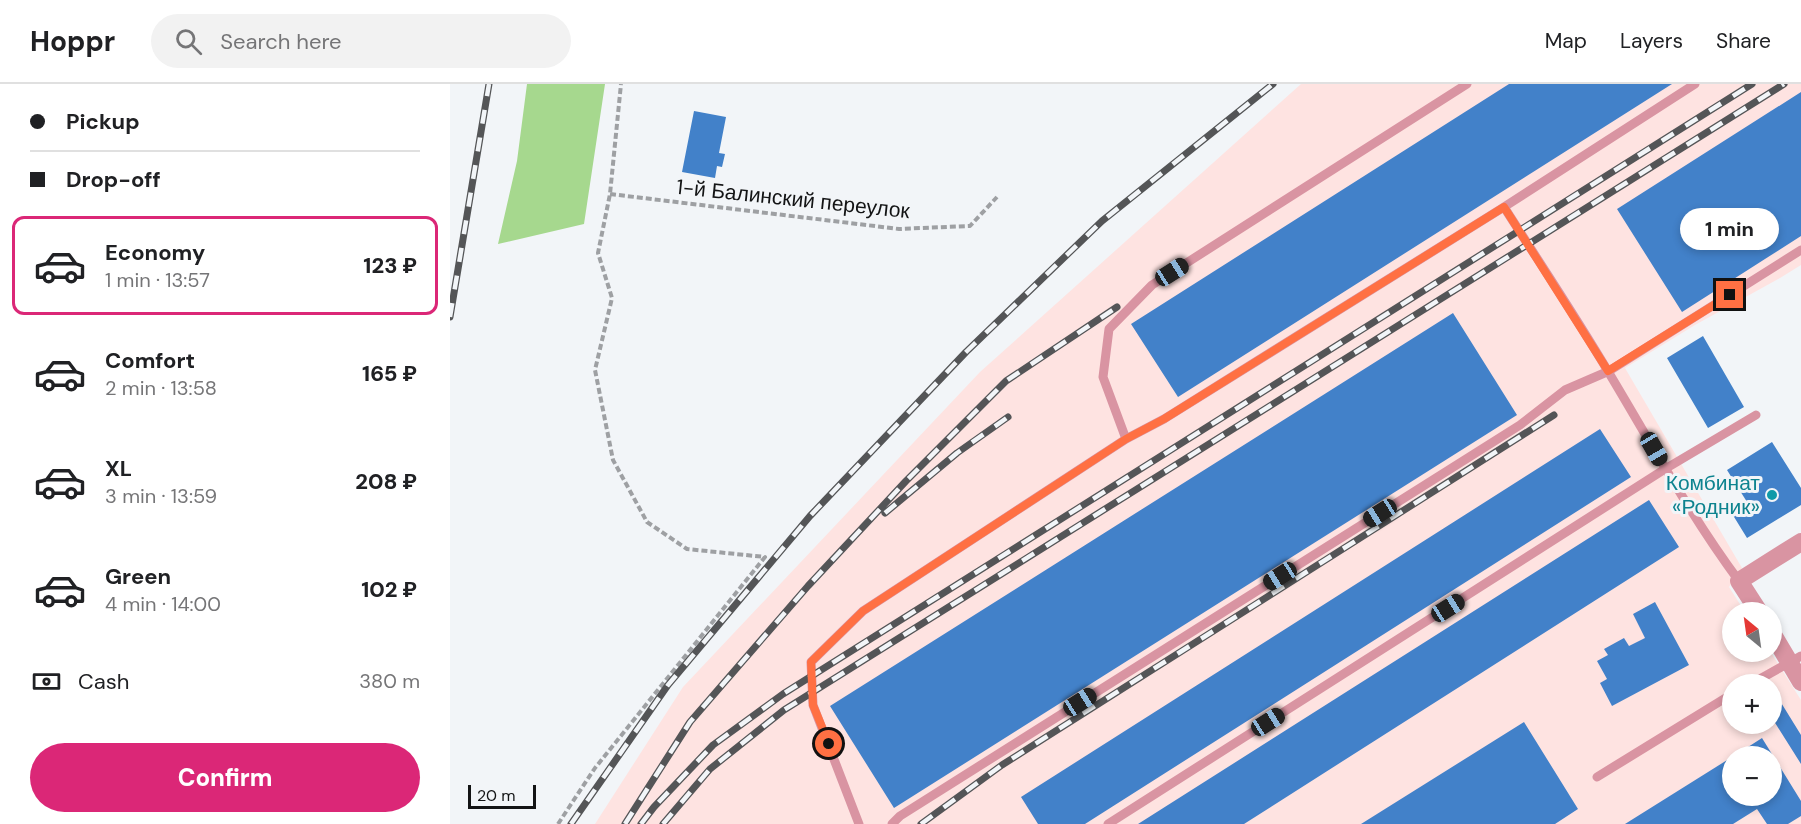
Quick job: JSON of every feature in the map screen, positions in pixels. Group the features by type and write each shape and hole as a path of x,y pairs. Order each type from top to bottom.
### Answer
{"street":[{"path":"1753,602 1740,581 1801,542"},
{"path":"1782,644 1796,660 1801,681"}],"lane":[{"path":"1126,439 1103,377 1109,329 1152,285 1467,84"},
{"path":"859,824 813,705 811,662 863,611 1126,439 1164,419 1504,207 1695,84"},
{"path":"1504,207 1608,371 1713,546 1740,581"},
{"path":"892,824 910,809 1520,425 1565,390 1608,371 1801,249"},
{"path":"1108,824 1665,469 1756,415"},
{"path":"1770,674 1796,660"},
{"path":"1596,777 1722,700"}],"path":[{"path":"558,824 595,768 765,557 687,549 647,522 613,460 596,370 612,298 598,253 610,194 621,84"},
{"name":"1-й Балинский переулок","path":"610,194 899,229 970,226 997,197"}],"shaded area":[{"path":"1301,84 1801,84 1801,265 1625,368 1742,568 1729,587 1739,602 1722,602 1722,662 1777,662 1801,700 1801,824 595,824 683,687 980,372"}],"green space":[{"path":"527,84 605,84 584,224 498,244 517,161"}],"building":[{"path":"1509,84 1672,84 1178,397 1131,324"},
{"path":"1801,92 1801,236 1682,312 1617,209"},
{"path":"694,111 726,117 719,153 725,154 722,167 717,166 715,178 682,172"},
{"path":"1453,313 1517,415 894,808 830,706"},
{"path":"1703,336 1744,407 1708,428 1667,358"},
{"path":"1600,429 1631,477 1085,824 1038,824 1021,797"},
{"name":"Комбинат «Родник»","path":"1772,442 1801,488 1801,505 1747,538 1731,512 1747,502 1727,470"},
{"path":"1649,500 1679,547 1244,824 1138,824"},
{"path":"1655,602 1689,665 1612,706 1600,683 1607,679 1597,661 1608,655 1604,649 1624,638 1629,646 1645,638 1633,614"},
{"path":"1782,704 1801,735 1801,764 1782,734"},
{"path":"1524,722 1578,809 1555,824 1361,824"},
{"path":"1762,738 1767,746 1750,746"},
{"path":"1722,763 1722,806 1782,806 1782,770 1801,801 1801,816 1788,824 1767,824 1757,809 1733,824 1625,824"}],"railway":[{"path":"450,317 489,84"},
{"path":"571,824 668,685 810,516 966,352 1102,221 1273,84"},
{"path":"641,824 654,807 713,745 783,694 1752,84"},
{"path":"663,824 710,769 784,710 1784,84"},
{"path":"625,824 690,722 808,586 906,481 1006,381 1117,307"},
{"path":"921,824 1002,765 1554,415"},
{"path":"885,513 957,453 1008,417"}],"place":[{"name":"Комбинат «Родник»","path":"1772,495"}],"route":[{"path":"829,744 813,705 811,662 863,611 1126,439 1164,419 1504,207 1608,371 1730,295"}]}
